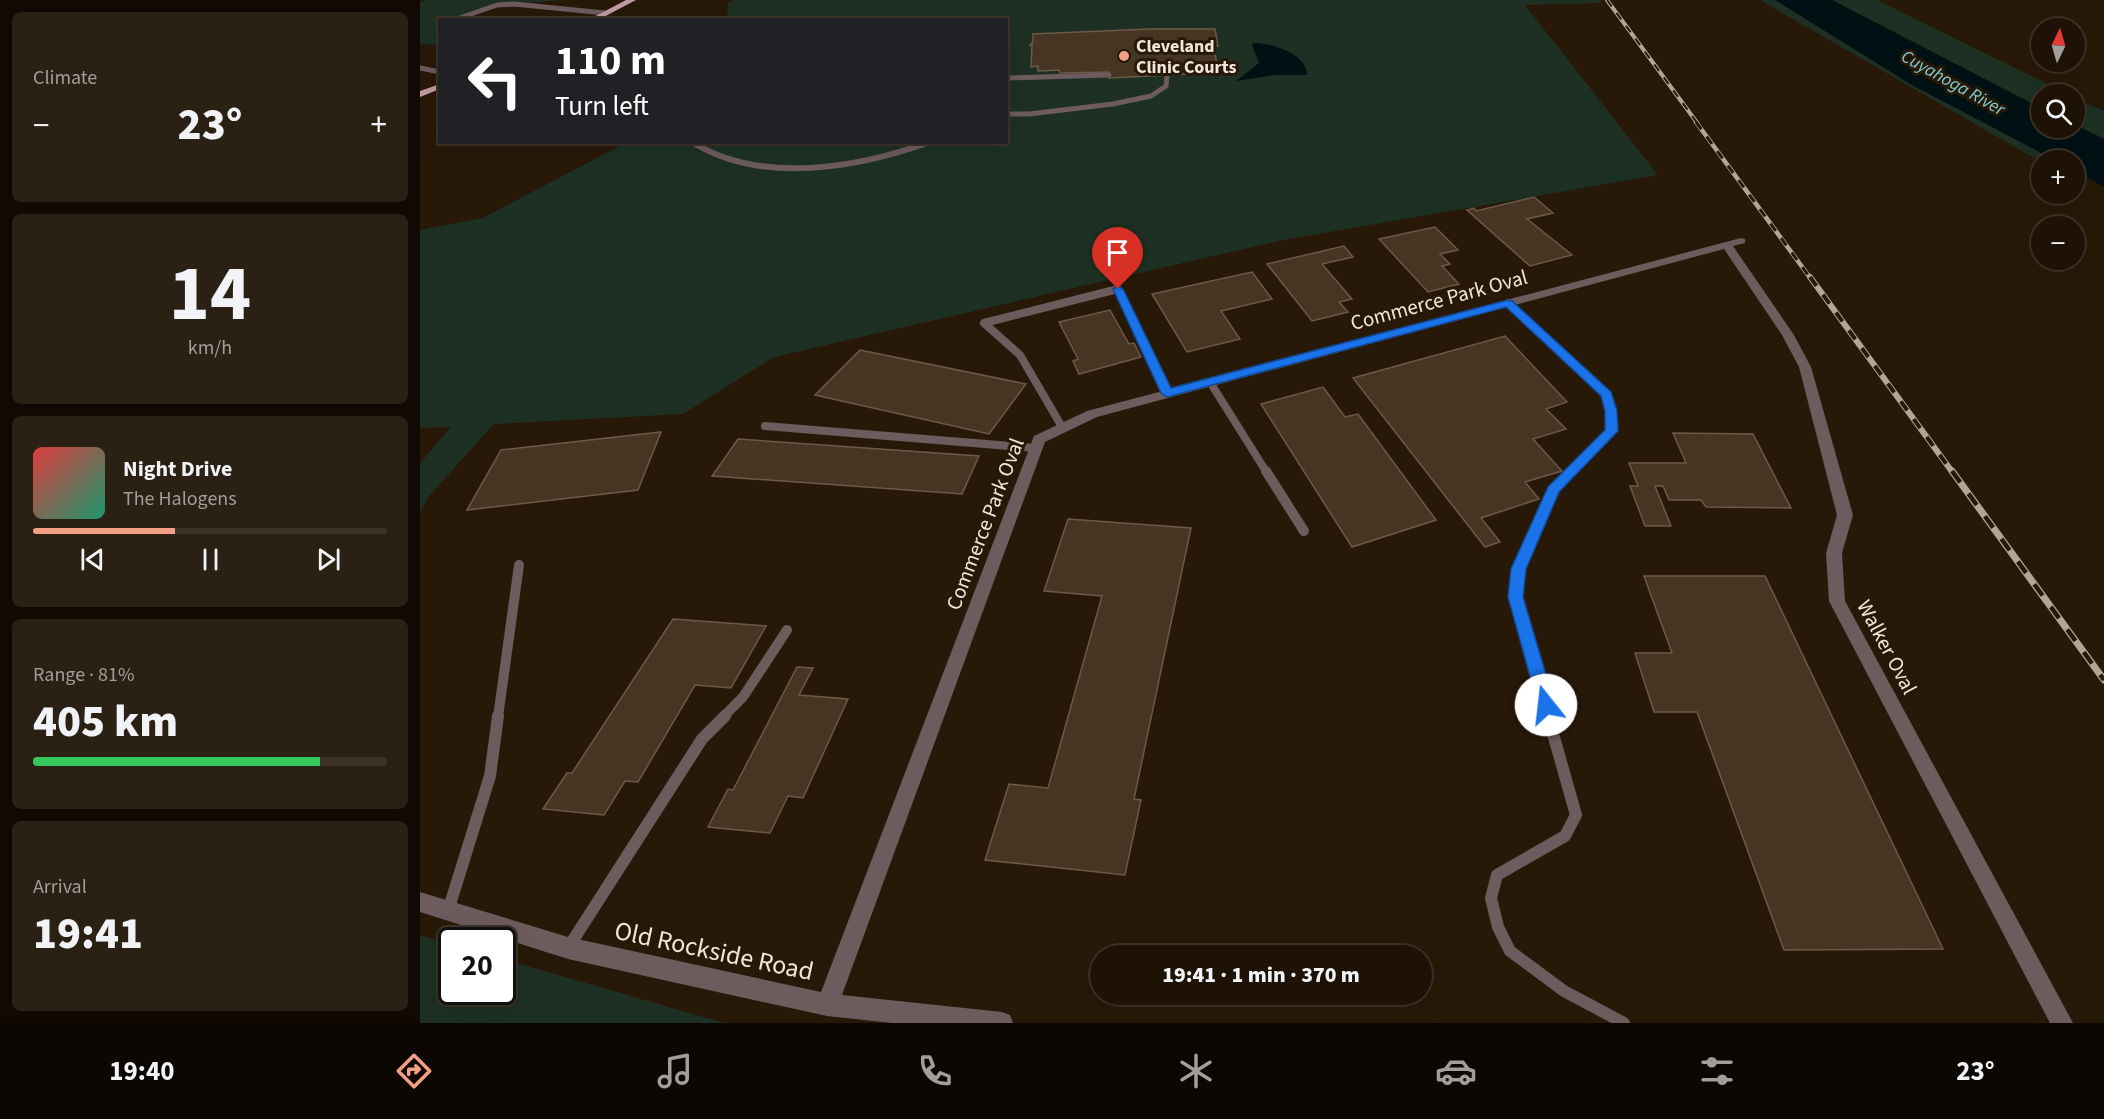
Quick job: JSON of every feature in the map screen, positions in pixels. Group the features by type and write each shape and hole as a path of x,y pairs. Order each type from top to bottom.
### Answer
{"main road":[{"path":"595,18 632,0"},
{"path":"420,94 438,87"}],"street":[{"name":"Commerce Park Oval","path":"826,1005 1039,439 1092,414 1734,243"},
{"name":"Walker Oval","path":"1734,243 1805,367 1845,515 1834,553 1837,601 2062,1023"},
{"name":"Old Rockside Road","path":"420,902 568,948 826,1005 1002,1023"}],"lane":[{"path":"460,18 497,5 514,4 605,13"},
{"path":"420,68 438,72"},
{"path":"1008,78 1109,75"},
{"path":"1008,114 1070,110 1151,96 1167,86 1167,75"},
{"path":"694,144 699,149 736,163 785,167 841,165 915,149 926,144"},
{"path":"1062,427 1020,356 984,323 1118,289 1167,393"},
{"path":"1508,303 1606,395 1611,411 1611,431 1553,490 1518,569 1515,597 1576,815 1565,836 1497,875 1491,898 1498,927 1510,951 1564,991 1624,1023"},
{"path":"1210,382 1304,531"},
{"path":"765,426 1035,448"},
{"path":"448,911 490,776 519,565"},
{"path":"568,948 702,739 743,697 787,630"}],"green space":[{"path":"425,0 565,0 497,5 457,18 438,18 438,45 420,44 420,3"},
{"path":"734,0 1600,0 1602,3 1525,5 1658,175 1283,240 774,357 683,414 494,424 429,496 420,513 420,463 451,427 420,428 420,230 483,218 623,144 1008,144 1008,18 727,18 728,3"},
{"path":"1760,0 1775,0 1912,85 2036,150 2031,150 2031,156"},
{"path":"1832,0 1877,0 2048,84 2031,84 2031,103"},
{"path":"2085,103 2104,111 2104,139 2085,130"},
{"path":"420,935 438,940 438,1005 516,1005 516,963 724,1023 420,1023"}],"water":[{"name":"Cuyahoga River","path":"1775,0 1832,0 2031,103 2031,138 2085,138 2085,130 2104,139 2104,187 2085,177 2085,150 2036,150 1912,85"},
{"path":"1254,43 1270,45 1287,51 1301,61 1307,75 1276,75 1236,81 1259,63 1252,45"}],"building":[{"name":"Cleveland Clinic Courts","path":"1149,29 1215,29 1218,46 1214,46 1217,66 1189,68 1189,74 1109,78 1109,72 1060,73 1059,70 1038,71 1038,66 1031,67 1032,45 1030,45 1033,42 1033,34"},
{"path":"1534,197 1553,213 1527,219 1572,255 1530,266 1467,210 1474,208 1476,211"},
{"path":"1435,227 1458,250 1440,254 1450,264 1442,266 1459,284 1428,292 1379,239"},
{"path":"1344,246 1353,257 1322,264 1352,299 1339,302 1348,312 1312,321 1267,264"},
{"path":"1252,272 1272,299 1221,311 1240,339 1187,352 1152,294"},
{"path":"1110,310 1129,344 1134,343 1141,357 1079,374 1073,361 1078,359 1059,322"},
{"path":"1505,336 1567,402 1546,409 1566,429 1533,439 1562,471 1525,482 1539,499 1481,518 1500,542 1485,547 1353,378"},
{"path":"860,350 1026,384 989,434 815,395"},
{"path":"1323,387 1345,417 1358,414 1436,520 1352,547 1261,404"},
{"path":"661,432 638,490 467,510 501,450"},
{"path":"1673,433 1753,434 1791,508 1706,507 1701,500 1669,500 1663,486 1655,486 1671,526 1645,526 1630,486 1638,486 1629,463 1686,463"},
{"path":"738,439 979,456 962,494 712,476"},
{"path":"1068,519 1191,528 1134,799 1141,800 1125,875 985,860 1009,784 1048,788 1102,596 1044,591"},
{"path":"1644,576 1765,576 1943,949 1784,950 1697,712 1654,712 1635,653 1672,653"},
{"path":"673,619 766,626 731,688 695,685 638,782 625,781 604,815 543,809 567,773 572,773"},
{"path":"797,667 813,668 799,695 848,699 803,798 788,796 770,833 708,827 728,789 733,790"}],"railway":[{"path":"1607,0 1698,124"},
{"path":"1696,122 1811,279"},
{"path":"1810,277 1953,473"},
{"path":"1952,471 2104,680"}],"place":[{"name":"Cleveland Clinic Courts","path":"1124,56"}],"route":[{"path":"1118,289 1167,393 1508,303 1606,395 1611,411 1611,431 1553,490 1518,569 1515,597 1546,705"}]}
